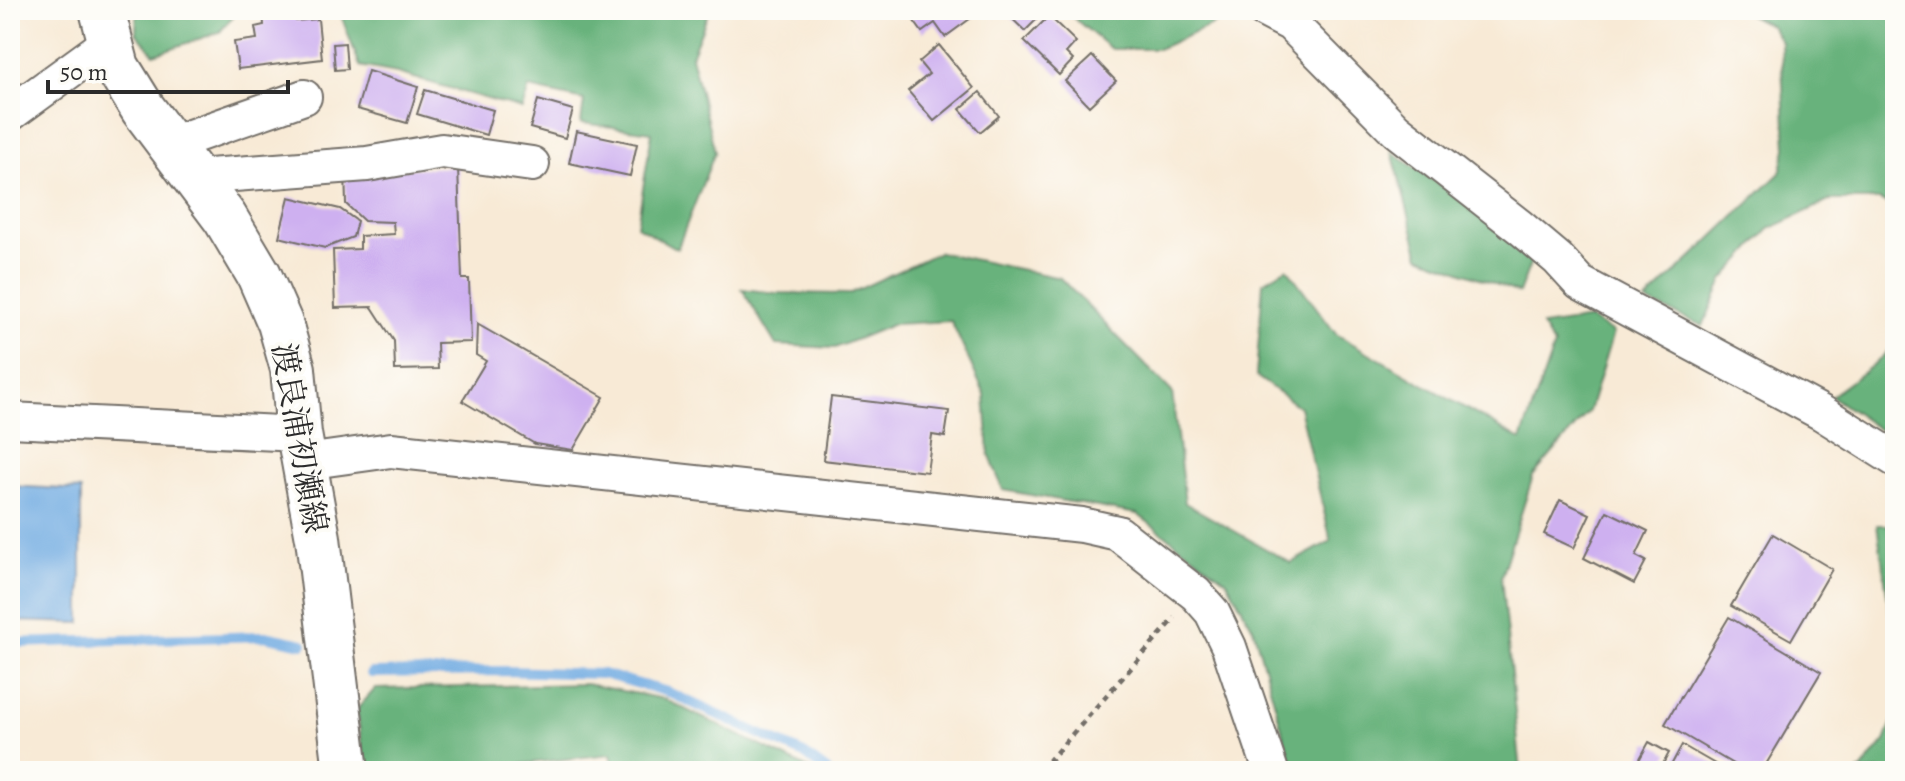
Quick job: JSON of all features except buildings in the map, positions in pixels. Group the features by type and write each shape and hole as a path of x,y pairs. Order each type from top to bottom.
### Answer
{"main road":[{"name":"渡良浦初瀬線","path":"105,26 117,67 143,109 225,218 259,275 280,323 293,369 302,448 318,538 346,771"}],"street":[{"path":"1264,10 1291,24 1396,130 1520,227 1558,259 1580,283 1822,413 1895,459"},
{"path":"10,114 105,26"},
{"path":"182,161 304,97"},
{"path":"182,161 367,164 442,151 532,164"},
{"path":"10,420 302,448 391,450 1082,525 1118,533 1196,594 1212,612 1229,647 1271,771"}],"path":[{"path":"1040,771 1196,594"}],"green space":[{"path":"137,10 238,10 220,32 154,54 136,33"},
{"path":"339,10 714,10 708,14 691,56 715,152 677,249 637,226 652,132 581,123 584,100 529,88 522,109 397,73 360,66"},
{"path":"1064,10 1227,10 1232,16 1158,49 1111,49"},
{"path":"1740,10 1895,10 1895,207 1879,200 1831,200 1769,229 1723,280 1703,326 1646,301 1780,173 1786,149 1781,42 1771,26"},
{"path":"1392,152 1535,251 1519,293 1420,256"},
{"path":"939,252 1060,278 1172,392 1185,503 1291,563 1331,541 1299,407 1256,376 1263,282 1287,268 1336,334 1521,440 1554,346 1542,326 1590,319 1613,333 1589,411 1533,476 1501,577 1521,771 1294,771 1253,628 1227,581 1137,514 1003,490 989,454 985,395 951,321 894,324 835,348 776,345 742,289 776,293 849,294"},
{"path":"1895,344 1895,414 1881,431 1831,396 1876,363"},
{"path":"1877,525 1890,525 1895,538 1895,648"},
{"path":"586,684 664,699 813,771 615,771 611,754 460,771 365,771 357,709 375,689"},
{"path":"1895,715 1895,771 1857,771 1885,741"}],"water":[{"path":"10,486 81,490 81,623 10,621"}],"waterway":[{"path":"10,643 265,636 303,644"},
{"path":"371,673 504,671 603,674 668,692 804,754 827,771"}]}
